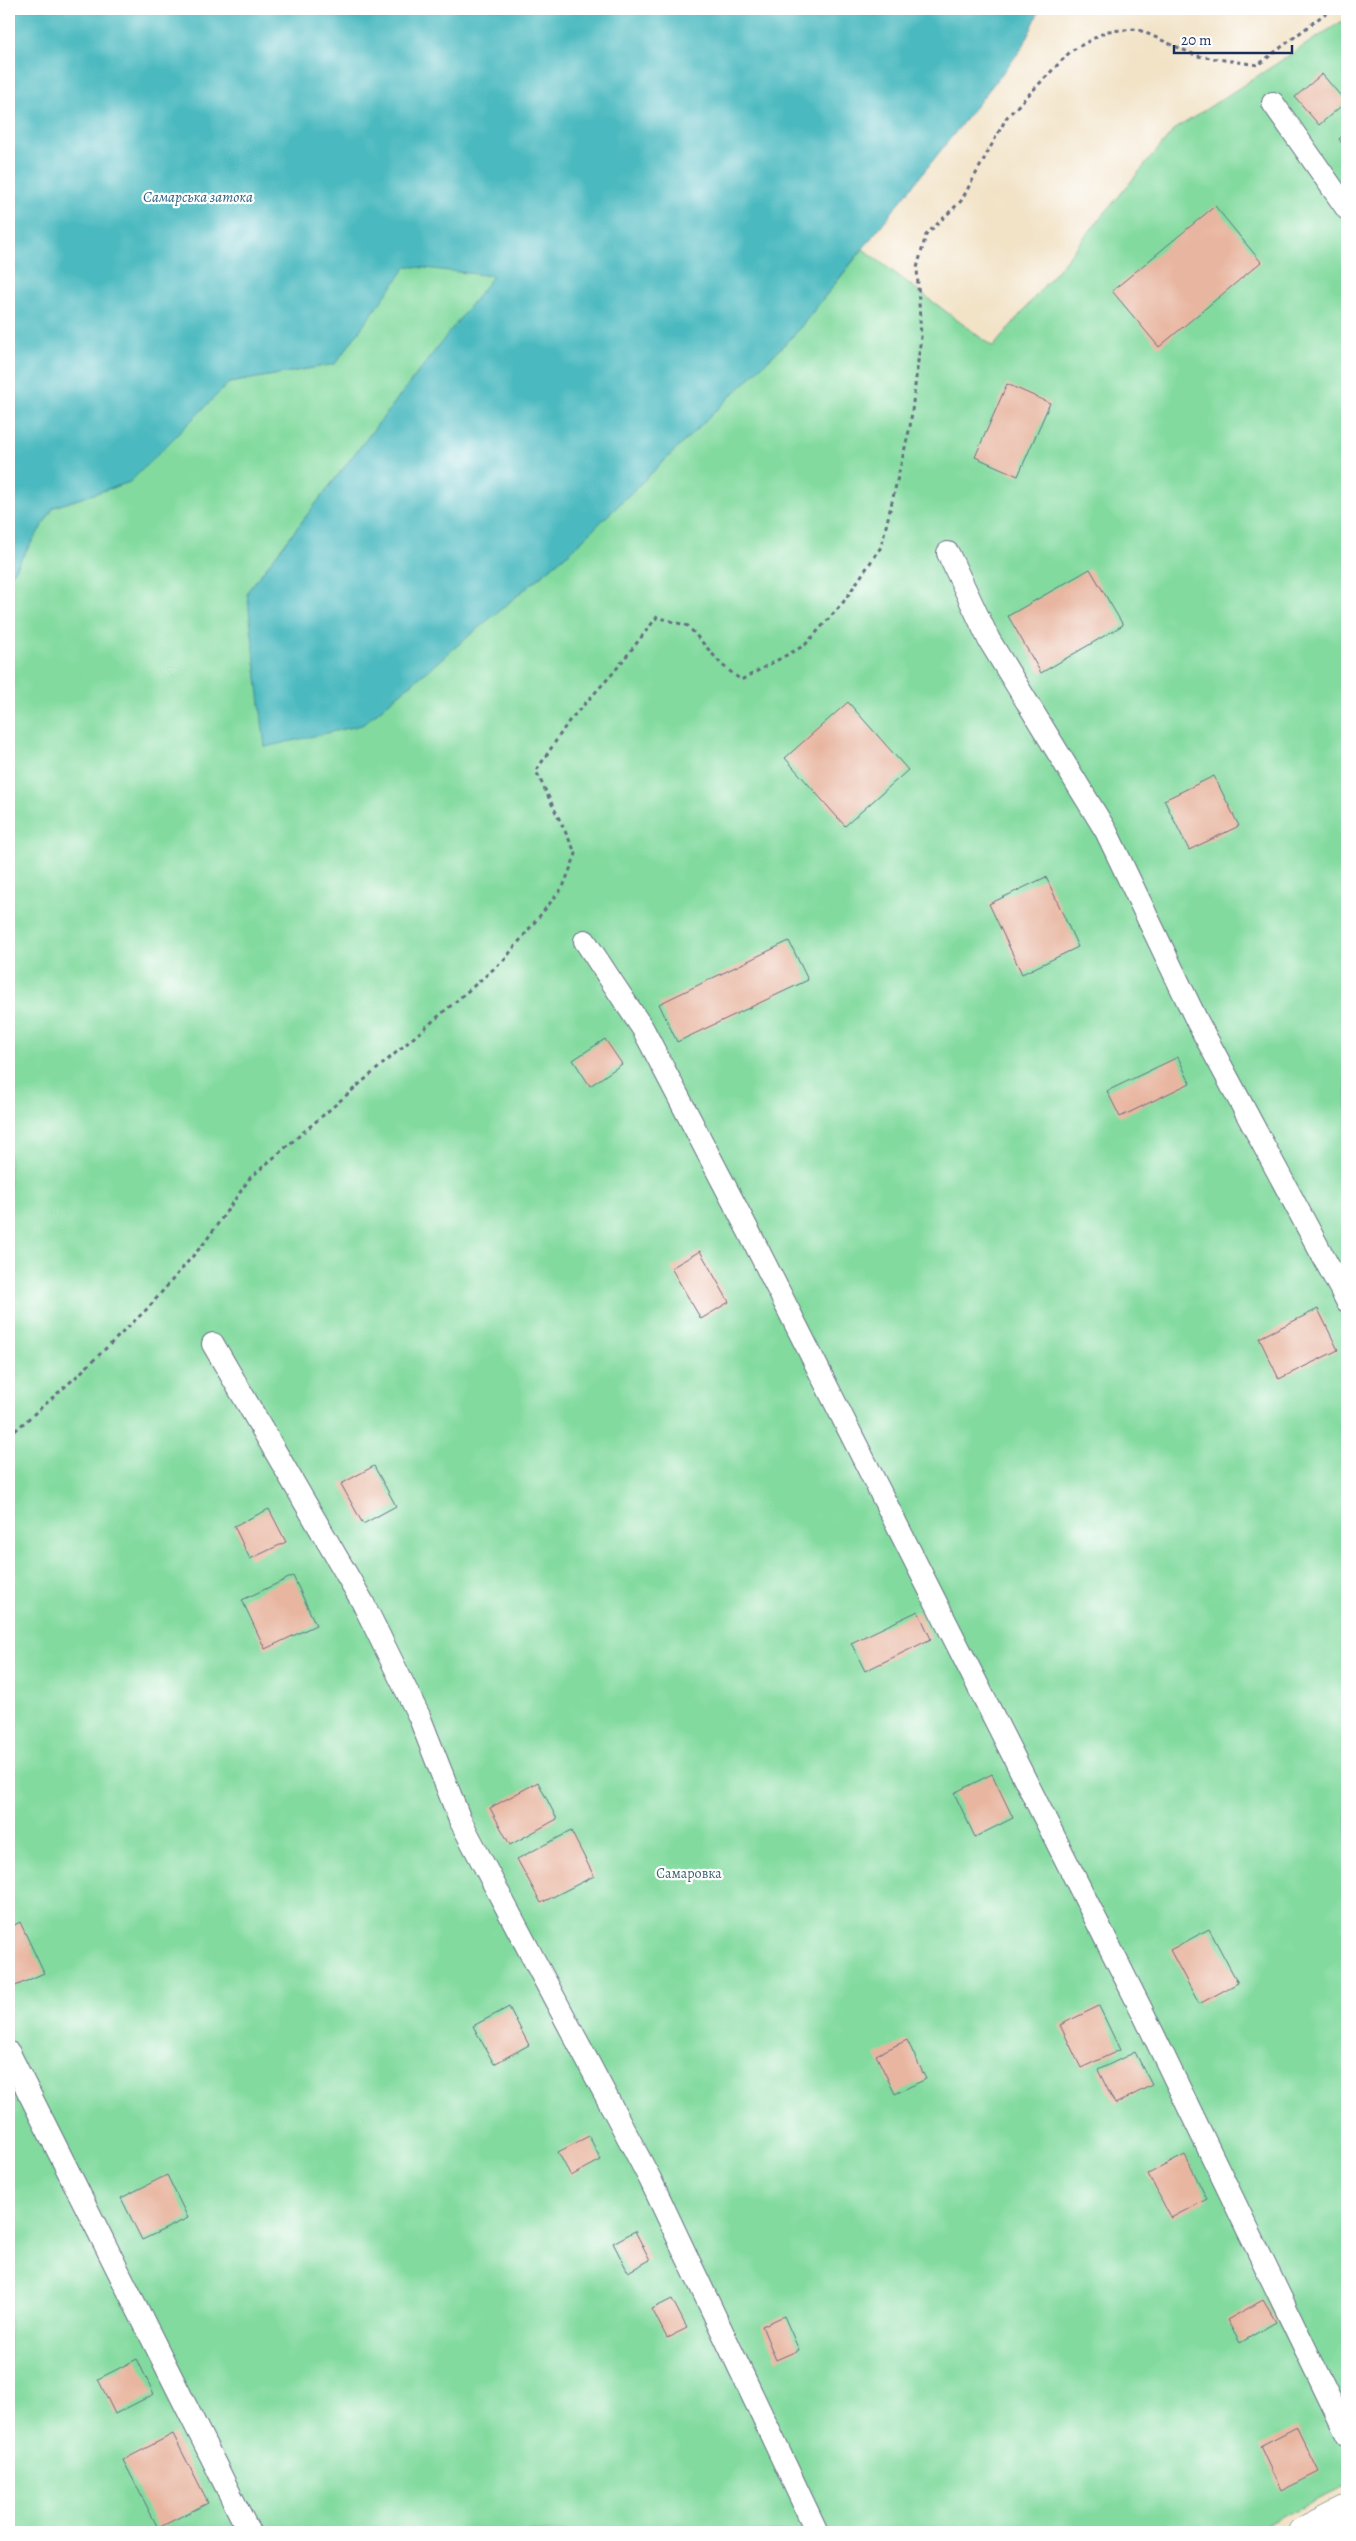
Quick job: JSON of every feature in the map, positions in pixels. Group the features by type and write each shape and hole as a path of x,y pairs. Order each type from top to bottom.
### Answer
{"street":[{"path":"1302,2532 1347,2509"}],"lane":[{"path":"1273,103 1347,209"},
{"path":"948,553 989,640 1106,831 1197,1021 1347,1301"},
{"path":"586,941 644,1029 750,1234 1142,2011 1347,2435"},
{"path":"213,1344 362,1601 419,1716 460,1820 650,2179 817,2532"},
{"path":"9,2052 249,2532"}],"path":[{"path":"9,1436 76,1378 148,1308 205,1242 250,1178 504,960 563,887 576,854 536,771 569,721 614,672 657,617 688,626 722,665 741,680 805,645 842,604 881,547 910,427 922,336 917,268 926,235 961,201 1007,118 1071,51 1107,31 1137,29 1197,56 1258,65 1331,9"}],"green space":[{"name":"Самаровка","path":"1347,18 1347,2486 1250,2532 9,2532 9,578 54,507 130,482 229,383 335,364 407,265 494,276 247,592 362,725 572,550 795,334 863,249 993,347 1174,130"}],"water":[{"name":"Самарська затока","path":"9,9 1040,9 1023,47 795,334 572,550 362,725 265,747 247,592 493,276 407,266 335,364 229,383 130,482 54,507 9,578"}],"building":[{"path":"1322,74 1346,102 1319,125 1295,97"},
{"path":"1347,132 1347,151 1339,139"},
{"path":"1215,206 1261,262 1159,347 1112,291"},
{"path":"1007,384 1050,403 1018,476 975,457"},
{"path":"1090,569 1123,625 1041,673 1008,616"},
{"path":"848,702 908,770 845,826 785,758"},
{"path":"1214,776 1239,826 1189,850 1164,800"},
{"path":"1046,877 1078,947 1022,974 989,904"},
{"path":"789,941 808,980 677,1042 659,1004"},
{"path":"605,1039 622,1064 590,1086 573,1060"},
{"path":"1178,1057 1190,1083 1120,1117 1107,1091"},
{"path":"700,1251 729,1302 701,1319 671,1268"},
{"path":"1318,1309 1338,1350 1279,1379 1259,1338"},
{"path":"374,1466 396,1506 363,1524 341,1484"},
{"path":"269,1509 286,1542 250,1559 234,1526"},
{"path":"293,1576 316,1625 265,1649 242,1600"},
{"path":"918,1611 931,1639 865,1671 851,1643"},
{"path":"992,1774 1013,1818 975,1837 954,1793"},
{"path":"538,1782 557,1819 510,1845 490,1808"},
{"path":"571,1831 594,1876 541,1903 517,1859"},
{"path":"20,1922 44,1973 9,1989 9,1928"},
{"path":"1209,1929 1238,1983 1199,2004 1170,1950"},
{"path":"1099,2006 1120,2050 1081,2068 1060,2025"},
{"path":"509,2007 529,2045 494,2064 473,2026"},
{"path":"907,2040 926,2079 895,2094 876,2055"},
{"path":"1135,2052 1152,2085 1115,2104 1098,2070"},
{"path":"589,2136 601,2160 571,2176 558,2152"},
{"path":"1185,2155 1207,2199 1171,2218 1148,2174"},
{"path":"167,2175 188,2218 142,2240 121,2198"},
{"path":"635,2231 650,2260 628,2272 613,2243"},
{"path":"672,2299 687,2328 667,2338 652,2309"},
{"path":"1263,2300 1276,2322 1240,2343 1227,2320"},
{"path":"784,2316 799,2350 776,2360 762,2326"},
{"path":"137,2359 154,2394 115,2414 98,2379"},
{"path":"1297,2427 1319,2472 1281,2491 1260,2446"},
{"path":"173,2434 208,2503 158,2528 123,2460"}]}
